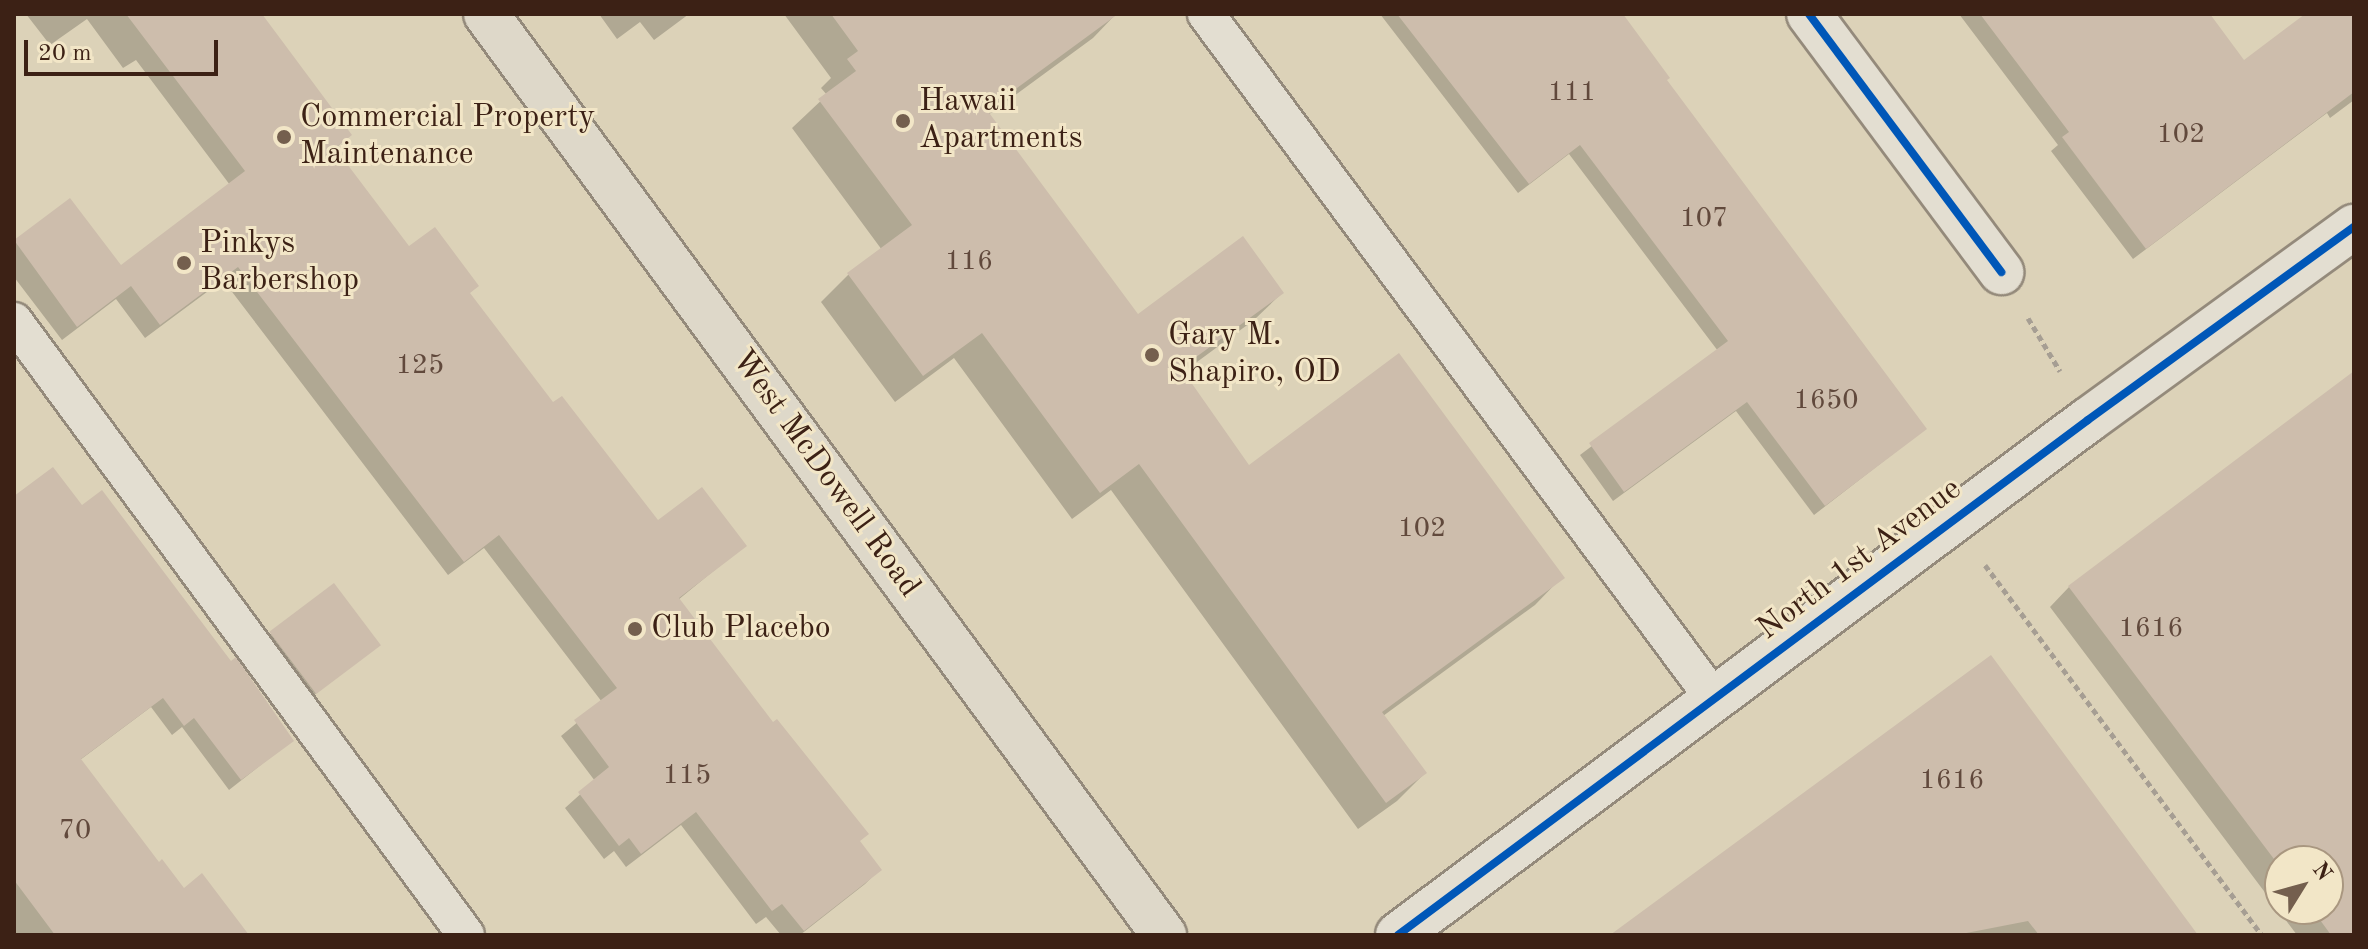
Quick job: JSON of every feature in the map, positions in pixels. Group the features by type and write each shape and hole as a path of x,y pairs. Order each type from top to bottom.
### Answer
{"main road":[{"name":"West McDowell Road","path":"486,14 1164,935"}],"street":[{"path":"1809,14 2001,272"},
{"name":"North 1st Avenue","path":"1398,935 2088,420 2354,227"}],"lane":[{"path":"1206,14 1714,699"},
{"path":"14,321 466,935"}],"path":[{"path":"2001,272 2088,420"},
{"path":"1950,523 2016,602 2262,935"}],"building":[{"path":"126,14 262,14 352,135 335,148 409,246 435,227 479,286 470,293 553,402 562,396 658,520 702,487 747,546 679,598 773,722 777,719 869,834 860,841 882,870 804,931 782,904 772,911 696,812 641,854 629,838 619,846 578,792 609,767 574,720 617,688 499,535 464,562 238,267 160,325 131,286 77,327 14,240 70,198 121,265 245,171"},
{"path":"831,14 1118,14 987,110 1138,314 1243,236 1284,293 1181,368 1249,465 1399,353 1565,578 1382,712 1427,773 1386,803 1139,464 1100,493 982,333 923,376 847,273 912,225 818,99 856,71 847,59 858,51"},
{"path":"1397,14 1623,14 1670,78 1667,80 1927,429 1825,506 1747,402 1624,492 1589,443 1728,341 1580,145 1529,184"},
{"path":"1980,14 2210,14 2244,60 2305,14 2354,14 2354,92 2146,249 2062,137 2069,132"},
{"path":"2354,371 2354,935 2331,935 2324,925 2344,925 2344,845 2264,846 2068,586"},
{"path":"53,467 82,505 102,490 231,661 236,657 294,741 241,780 194,718 184,726 163,698 81,759 159,862 162,859 184,888 202,873 249,935 55,935 14,880 14,496"},
{"path":"334,583 381,645 316,694 269,632"},
{"path":"1991,655 2198,935 2039,935 2028,921 1956,935 1610,935"}],"cycle path":[{"path":"1809,14 2001,272"},
{"path":"1398,935 2088,420 2354,227"}],"place":[{"name":"Hawaii Apartments","path":"903,121"},
{"name":"Commercial Property Maintenance","path":"284,137"},
{"name":"Pinkys Barbershop","path":"184,263"},
{"name":"Gary M. Shapiro, OD","path":"1152,355"},
{"name":"Club Placebo","path":"635,629"}]}
